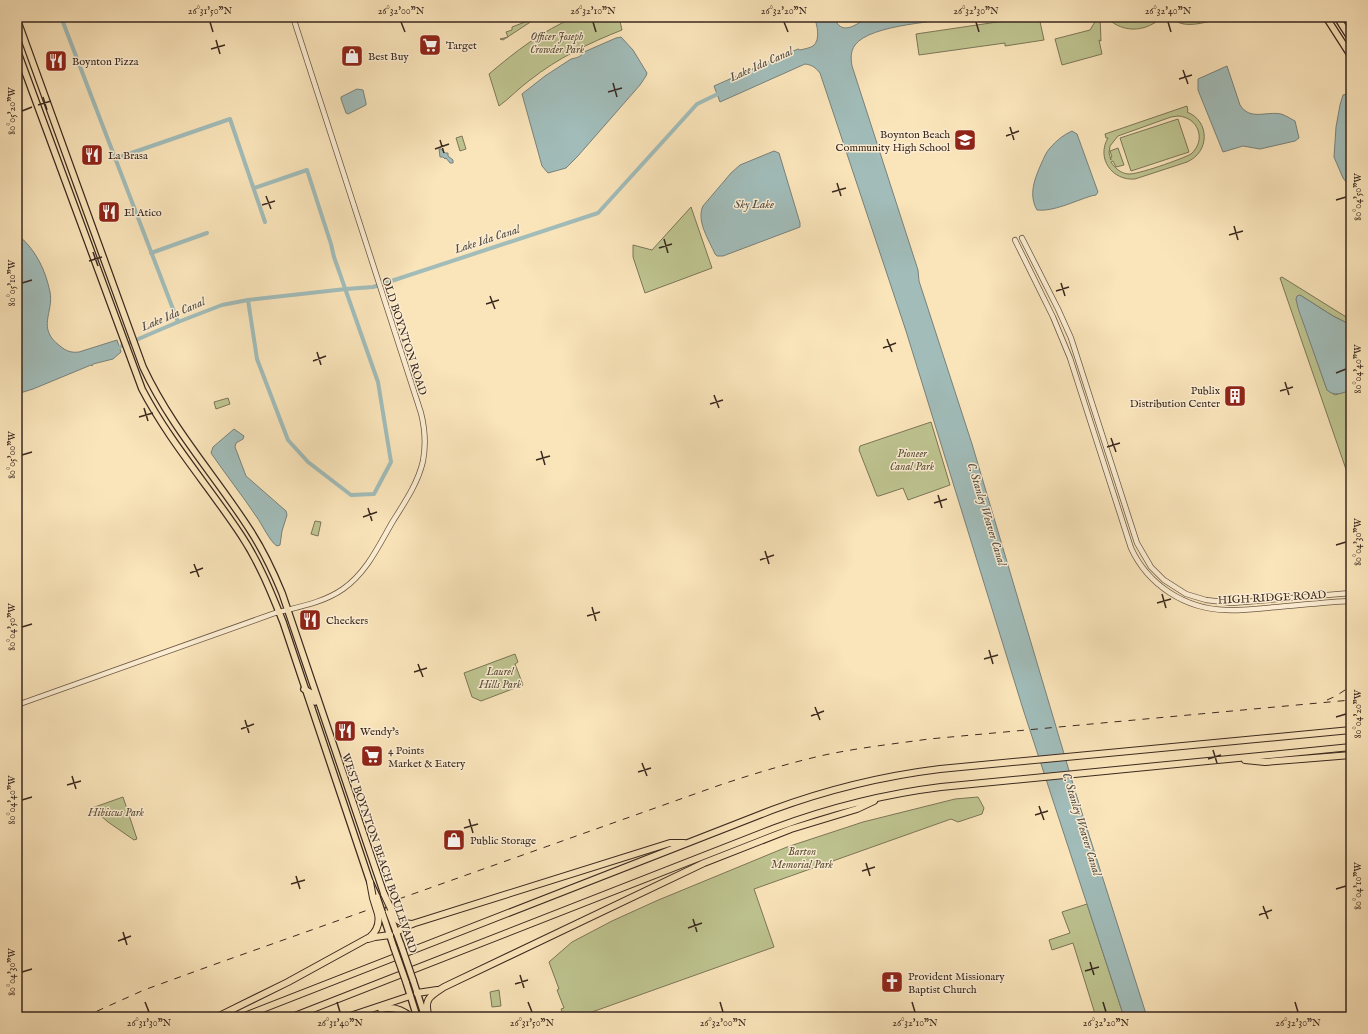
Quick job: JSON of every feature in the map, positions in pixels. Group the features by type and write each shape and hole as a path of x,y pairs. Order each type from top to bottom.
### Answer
{"highway":[{"path":"242,1017 786,805 855,784 926,771 1351,730"},
{"path":"292,1017 789,823 843,806 885,796 941,787 1351,747"},
{"path":"1228,759 1265,762 1351,755"},
{"path":"429,1017 426,1006 428,1000 433,994 444,987 704,863 804,825 857,809 885,796"},
{"path":"216,1017 375,937 393,933 412,924 670,843 689,843"},
{"path":"370,882 373,898 385,911 402,924 412,924"},
{"path":"355,946 374,932 385,911 384,894"},
{"path":"417,994 444,987"},
{"path":"347,1017 410,996"},
{"path":"358,1013 391,1008 402,1011 411,1017"}],"main road":[{"path":"17,19 22,17"},
{"path":"1326,17 1351,56"},
{"path":"1337,17 1351,38"},
{"name":"WEST BOYNTON BEACH BOULEVARD","path":"17,19 131,333 151,383 169,416 240,516 259,545 276,576 289,610 384,894"},
{"name":"WEST BOYNTON BEACH BOULEVARD","path":"17,50 142,389 157,416 248,545 267,582 279,612 370,882"},
{"path":"47,131 60,137"},
{"path":"52,145 65,151"},
{"path":"304,689 312,694 322,723 330,735"},
{"name":"WEST BOYNTON BEACH BOULEVARD","path":"385,911 393,933 401,945 425,1017"},
{"name":"WEST BOYNTON BEACH BOULEVARD","path":"393,933 394,948 417,1017"},
{"path":"410,996 417,994"}],"street":[{"name":"OLD BOYNTON ROAD","path":"17,705 279,612 316,602 331,595 346,586 358,576 373,556 411,492 421,469 425,444 422,419 293,17"},
{"name":"HIGH RIDGE ROAD","path":"1022,238 1058,309 1070,338 1137,543 1151,567 1164,580 1177,589 1195,597 1212,602 1223,603 1351,593"},
{"name":"HIGH RIDGE ROAD","path":"1015,240 1053,317 1068,354 1131,548 1137,560 1146,572 1173,596 1200,607 1226,610 1351,601"}],"green space":[{"path":"525,17 538,17 508,37 506,32 512,30 512,27 525,22"},
{"name":"Officer Joseph Crowder Park","path":"575,17 619,17 622,30 598,40 563,58 526,83 499,106 489,74 530,42"},
{"path":"1039,17 1044,40 1005,46 1005,43 919,55 916,34"},
{"path":"1098,17 1100,17 1101,41 1099,40 1102,54 1062,65 1055,39 1090,30"},
{"path":"1106,17 1154,17 1156,22 1143,28 1130,29 1123,28 1111,22"},
{"path":"1172,17 1220,17 1206,22 1184,24 1179,23"},
{"path":"1187,106 1187,112 1195,116 1200,122 1204,137 1200,151 1195,157 1187,162 1135,179 1127,179 1119,176 1108,167 1104,153 1108,138 1106,138 1105,134","holes":["1171,117 1185,117 1191,120 1198,130 1199,142 1191,154 1169,163 1133,174 1120,171 1116,168 1111,162 1113,161 1116,167 1124,165 1118,148 1110,151 1112,157 1110,158 1109,153 1110,146 1118,136"]},
{"path":"1178,119 1189,152 1131,171 1120,138"},
{"path":"462,136 466,149 460,151 456,138"},
{"path":"691,207 712,268 645,293 633,257 633,245 652,250"},
{"path":"1282,277 1351,320 1351,325 1333,316 1300,295 1296,299 1327,390 1335,395 1351,390 1351,478 1349,478 1280,278"},
{"path":"228,398 230,404 216,409 214,402"},
{"name":"Pioneer Canal Park","path":"931,422 950,485 908,500 903,488 877,496 859,450 860,446"},
{"path":"315,521 321,522 318,536 311,534"},
{"name":"Laurel Hills Park","path":"515,654 518,662 515,664 523,685 481,701 472,697 464,673"},
{"name":"Hibiscus Park","path":"123,797 137,839 134,840 108,822 92,808"},
{"name":"Barton Memorial Park","path":"978,797 984,808 982,814 958,822 951,819 754,889 774,947 578,1017 564,1017 561,1009 564,1008 557,990 559,989 549,962 572,942 612,921 656,901 787,847 863,822 955,799"},
{"path":"1087,904 1124,1017 1096,1017 1073,943 1052,950 1049,940 1070,933 1062,912"},
{"path":"499,990 501,1006 492,1007 490,992"}],"water":[{"name":"C. Stanley Weaver Canal","path":"814,17 834,17 841,27 849,28 868,17 970,17 926,22 876,32 863,38 855,45 851,58 852,66 972,444 1076,794 1147,1017 1124,1017 1023,709 906,331 820,73 817,69 805,64 720,102 714,86 798,49 800,50 813,46 818,36"},
{"path":"621,37 633,50 647,73 646,76 640,85 566,168 548,173 542,166 522,94 545,76 571,59 577,58 584,52"},
{"path":"1227,66 1240,105 1244,110 1253,114 1275,113 1286,116 1295,121 1299,138 1295,141 1260,149 1243,146 1223,152 1198,90 1198,79"},
{"path":"357,89 363,90 366,105 348,114 346,113 341,97"},
{"path":"1351,93 1351,188 1343,178 1334,157 1336,127 1340,105 1343,95"},
{"path":"1072,131 1077,134 1098,192 1096,195 1057,208 1037,210 1034,204 1033,192 1035,180 1042,162 1047,151 1052,145"},
{"path":"439,149 445,153 448,153 448,156 453,160 453,163 450,163 446,158 440,157"},
{"name":"Sky Lake","path":"774,151 779,153 800,227 723,256 717,256 702,224 701,212 703,206 731,173 740,165"},
{"path":"17,234 34,253 42,267 48,283 51,300 47,327 53,339 64,349 71,352 79,352 117,340 121,352 113,359 93,364 92,366 91,365 17,394"},
{"path":"1300,295 1333,316 1351,325 1351,390 1336,394 1327,390 1298,308 1296,299 1297,296"},
{"path":"234,429 244,436 243,439 236,443 235,447 246,476 286,511 287,515 282,531 280,545 277,546 274,544 251,508 211,453 213,447"}],"waterway":[{"path":"61,17 178,322"},
{"name":"Lake Ida Canal","path":"115,349 222,305 248,300 373,287 598,213 697,104 722,92"},
{"path":"114,159 230,119 265,222"},
{"path":"248,300 257,359 288,440 308,462 351,495 374,494 391,462 378,382 334,257 307,170 254,188"},
{"path":"151,253 207,233"}],"railway":[{"path":"1327,700 1351,686"},
{"path":"84,1017 144,990 210,966 720,785 807,759 874,746 929,739 1351,700"}],"place":[{"name":"Target","path":"430,45"},
{"name":"Best Buy","path":"352,56"},
{"name":"Boynton Pizza","path":"56,61"},
{"name":"Boynton Beach Community High School","path":"965,140"},
{"name":"La Brasa","path":"92,155"},
{"name":"El Atico","path":"109,212"},
{"name":"Publix Distribution Center","path":"1235,396"},
{"name":"Checkers","path":"310,620"},
{"name":"Wendy's","path":"345,731"},
{"name":"4 Points Market & Eatery","path":"372,756"},
{"name":"Public Storage","path":"454,840"},
{"name":"Provident Missionary Baptist Church","path":"892,982"}]}
